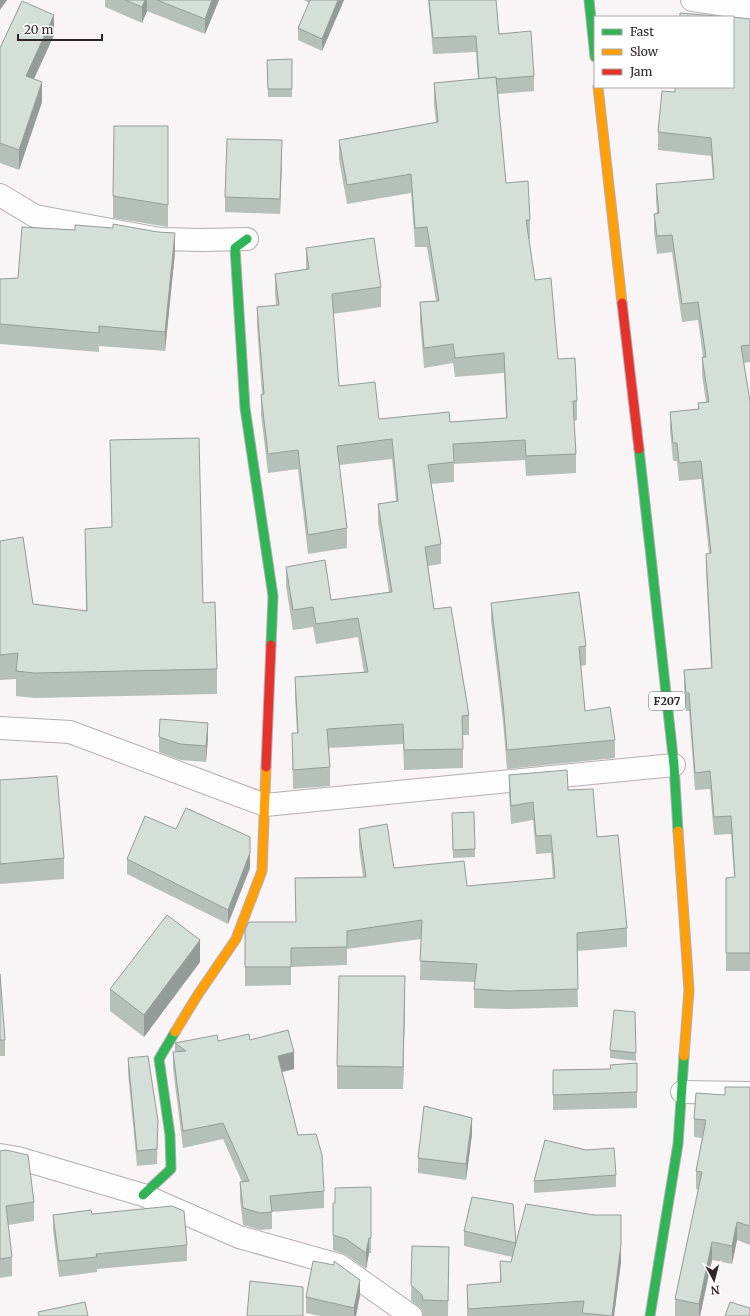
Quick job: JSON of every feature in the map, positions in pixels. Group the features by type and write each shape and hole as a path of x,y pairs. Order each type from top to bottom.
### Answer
{"main road":[{"path":"589,0 594,48"},
{"name":"F207","path":"598,88 674,765 689,990 678,1144 650,1316"},
{"path":"143,1196 171,1169 170,1135 159,1059 197,996 236,939 262,871 273,596 245,408 235,248 247,239"}],"street":[{"path":"692,0 750,9"},
{"path":"0,195 35,216 152,237 202,240 247,239"},
{"path":"0,728 70,732 265,805 674,765"},
{"path":"682,1092 750,1093"},
{"path":"0,1155 18,1158 143,1196 239,1238 339,1265 411,1316"}],"building":[{"path":"125,0 145,0 142,7"},
{"path":"157,0 212,0 205,19"},
{"path":"310,0 338,0 322,39 298,28"},
{"path":"429,0 496,0 499,34 531,31 534,76 479,79 476,36 433,38"},
{"path":"22,1 54,15 26,76 42,82 19,150 0,143 0,48"},
{"path":"680,13 717,16 680,16"},
{"path":"734,17 750,19 750,345 741,346 750,401 750,953 726,953 726,878 735,877 731,816 714,817 710,771 695,773 689,693 686,693 684,670 712,668 706,554 711,553 701,461 679,463 677,443 673,443 670,412 699,409 698,403 709,402 702,357 706,357 698,302 682,304 672,235 657,236 654,214 659,213 656,184 714,179 711,138 658,132 662,91 675,92 675,88 734,88"},
{"path":"292,59 292,89 268,89 267,60"},
{"path":"496,77 506,183 528,181 530,220 526,220 535,280 551,278 558,359 575,358 577,401 573,401 576,454 526,456 525,440 453,444 454,462 428,465 441,544 425,547 434,609 451,607 469,715 462,716 463,749 404,750 403,724 327,729 330,767 293,770 292,733 298,733 295,677 368,672 358,618 316,624 313,607 293,610 286,567 325,560 331,600 392,592 378,504 398,501 392,439 337,446 347,528 308,535 298,450 268,454 261,395 264,394 257,307 279,305 275,274 309,269 306,248 374,238 381,287 332,294 339,386 375,382 379,419 449,412 450,422 507,418 504,353 455,358 453,344 424,348 420,302 439,301 427,227 415,228 411,174 347,185 339,140 438,122 434,83"},
{"path":"114,126 168,126 168,205 113,196"},
{"path":"227,139 282,140 280,199 225,197"},
{"path":"113,224 158,232 175,233 165,332 99,326 99,333 0,324 0,279 18,278 22,227 75,230 75,225 113,228"},
{"path":"199,438 203,603 215,602 217,669 34,673 16,671 18,653 0,655 0,541 23,537 33,604 87,611 85,529 112,527 110,440"},
{"path":"579,592 586,646 579,647 585,711 610,707 615,740 507,750 491,603"},
{"path":"160,719 208,723 206,746 180,744 159,737"},
{"path":"567,770 568,790 593,789 597,837 618,835 627,928 577,933 578,989 508,991 474,989 477,964 420,961 422,920 347,931 347,947 291,948 291,967 245,967 245,929 249,922 296,922 295,878 366,877 359,829 387,824 394,868 464,861 467,886 555,878 551,835 536,836 533,802 511,806 509,775"},
{"path":"57,776 64,858 0,864 0,780"},
{"path":"186,808 250,837 250,853 228,910 127,859 145,816 176,829"},
{"path":"474,812 475,849 453,850 452,813"},
{"path":"167,915 200,940 144,1015 110,989"},
{"path":"0,974 5,1040 0,1040"},
{"path":"339,976 405,976 403,1067 337,1066"},
{"path":"614,1010 635,1012 636,1053 610,1050"},
{"path":"288,1030 294,1052 278,1056 298,1135 316,1134 322,1155 324,1191 270,1196 272,1212 260,1213 243,1208 240,1182 249,1181 223,1123 183,1131 173,1052 186,1051 175,1043 217,1035 218,1041 249,1034 250,1040"},
{"path":"148,1056 158,1121 157,1149 137,1151 128,1058"},
{"path":"637,1063 637,1092 553,1095 553,1070 611,1069 610,1065"},
{"path":"725,1087 750,1087 750,1226 737,1222 732,1246 712,1242 699,1304 675,1299 702,1172 696,1171 706,1120 694,1119 696,1093 725,1095"},
{"path":"424,1106 472,1118 466,1164 418,1158"},
{"path":"545,1140 586,1150 614,1148 616,1175 534,1181"},
{"path":"6,1150 28,1155 34,1202 6,1206 12,1257 0,1259 0,1151"},
{"path":"371,1187 371,1238 369,1238 366,1253 346,1239 333,1235 333,1203 335,1203 335,1188"},
{"path":"472,1197 513,1204 516,1243 464,1231"},
{"path":"526,1204 594,1215 621,1215 621,1245 612,1316 582,1313 584,1301 468,1309 467,1285 501,1282 500,1261 511,1262"},
{"path":"172,1206 184,1211 187,1245 96,1254 97,1257 59,1261 53,1215 91,1210 92,1214"},
{"path":"412,1246 449,1247 448,1301 423,1300 422,1295 411,1285"},
{"path":"313,1261 334,1265 334,1261 360,1280 354,1308 306,1297"},
{"path":"250,1281 303,1287 303,1316 247,1316"},
{"path":"85,1302 88,1316 39,1316 38,1312"},
{"path":"730,1302 750,1308 750,1316 725,1316"}],"traffic: fast":[{"path":"589,0 594,48"},
{"path":"247,239 235,248 245,408 273,596 271,645"},
{"path":"639,449 674,765 678,831"},
{"path":"143,1195 171,1169 170,1135 159,1059 175,1032"},
{"path":"650,1316 678,1144 684,1056"}],"traffic: slow":[{"path":"598,88 622,303"},
{"path":"175,1032 197,996 236,939 262,871 266,767"},
{"path":"678,831 689,990 684,1056"}],"traffic: jam":[{"path":"622,303 639,449"},
{"path":"266,767 271,645"}]}
